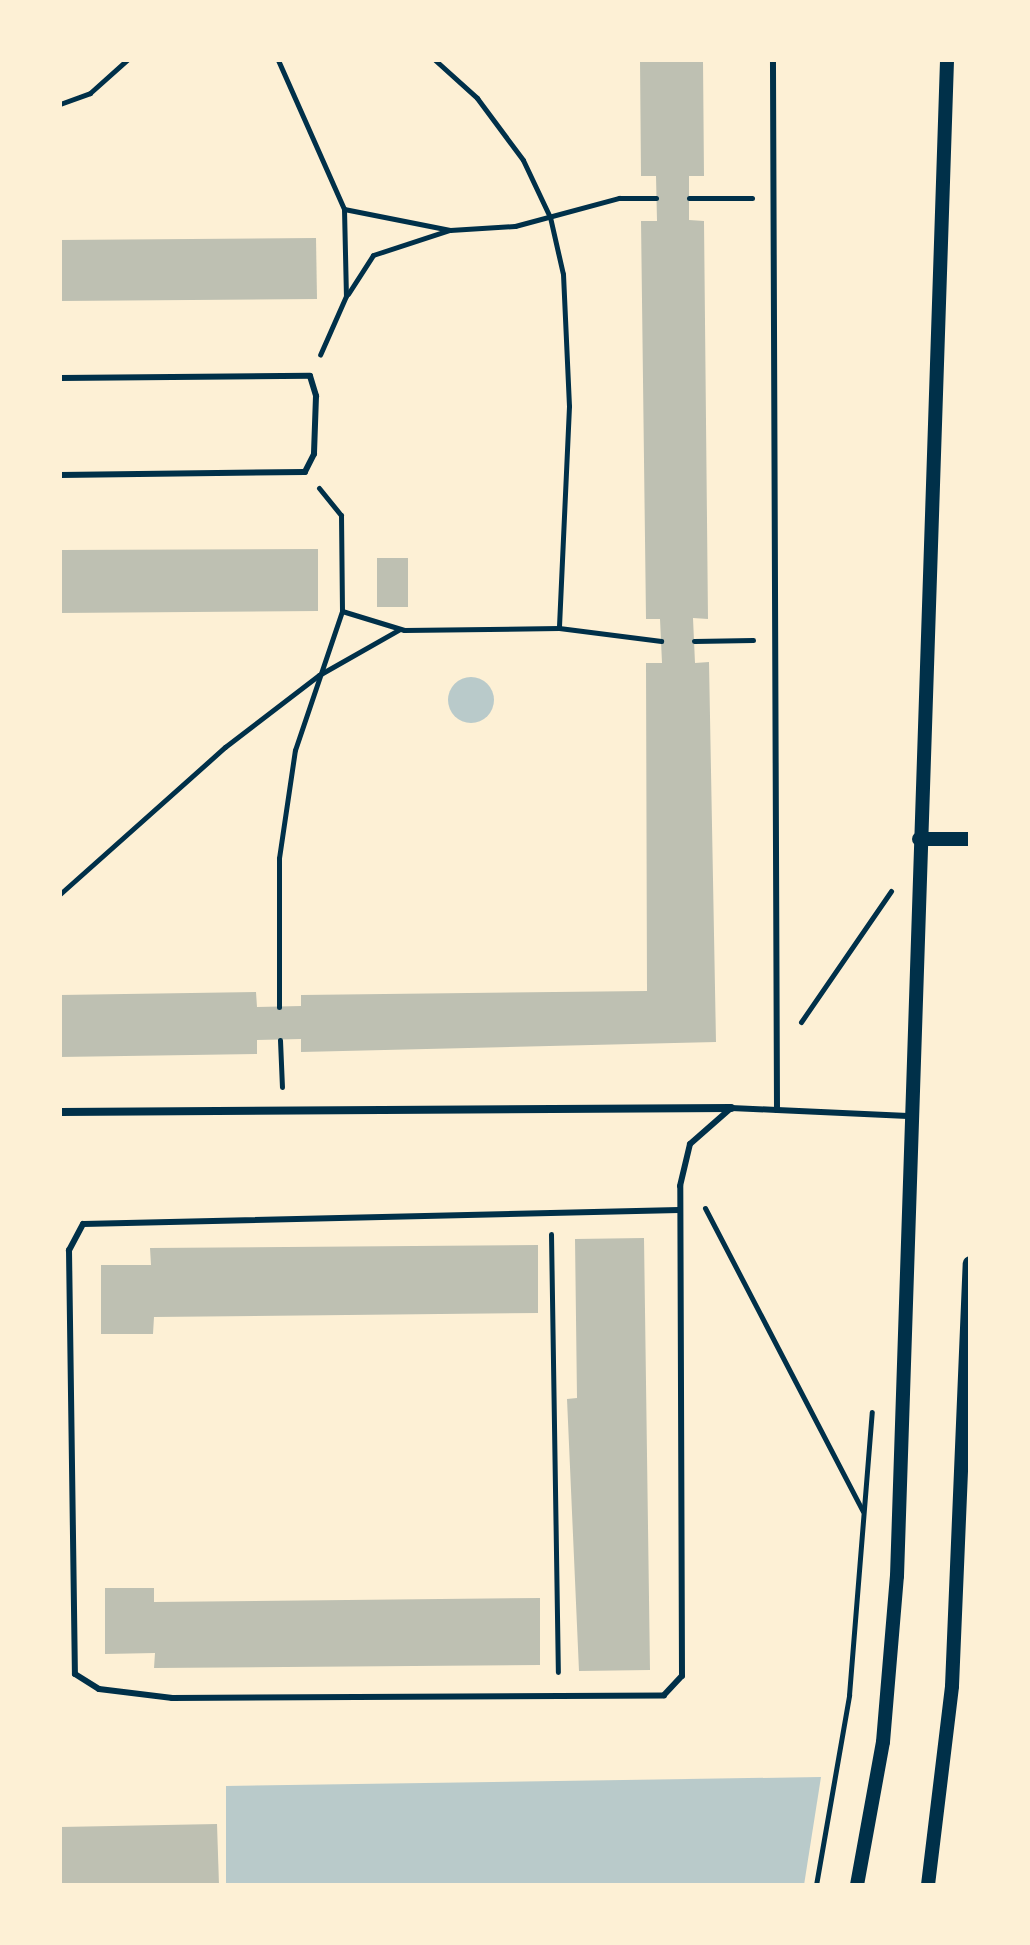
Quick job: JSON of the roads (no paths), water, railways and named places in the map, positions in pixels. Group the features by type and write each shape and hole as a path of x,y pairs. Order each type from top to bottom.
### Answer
{"street":[{"path":"857,1885 883,1742 897,1576 908,1116 947,60"},
{"path":"919,839 970,839"},
{"path":"60,1112 731,1108"},
{"path":"928,1885 952,1686 970,1263"}],"lane":[{"path":"773,60 777,1110"},
{"path":"60,378 310,376 314,454 305,472 60,475"},
{"path":"679,1210 83,1224 69,1250 69,1648 75,1674 99,1689 172,1698 664,1695 682,1676 679,1210 680,1186 690,1144 731,1108 908,1116"}]}
